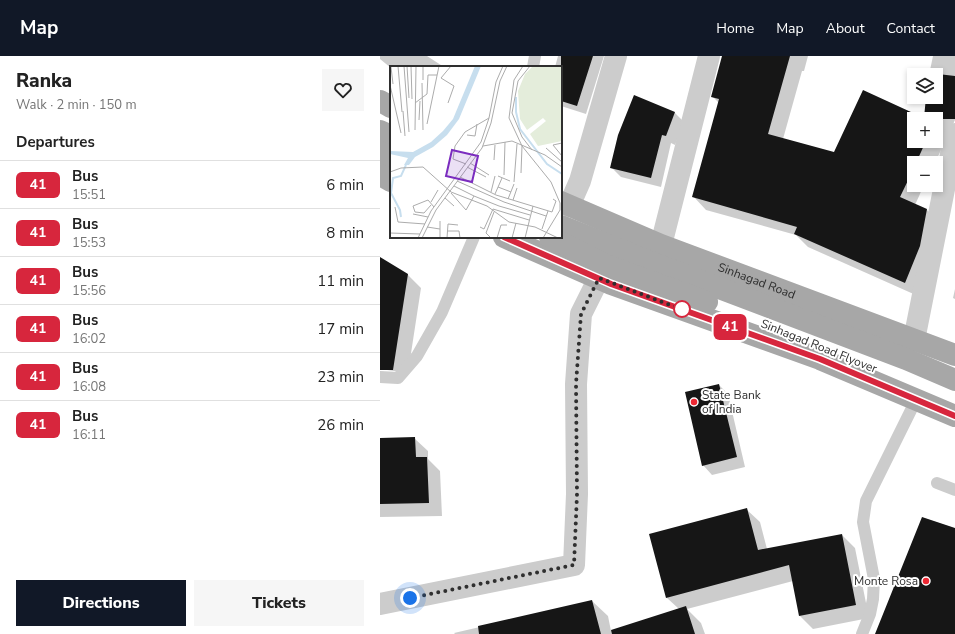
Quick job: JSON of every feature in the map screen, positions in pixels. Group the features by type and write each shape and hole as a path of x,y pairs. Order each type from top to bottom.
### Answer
{"main road":[{"path":"380,101 390,106"},
{"path":"380,131 390,136"},
{"path":"380,152 390,157"},
{"path":"380,175 390,180"},
{"name":"Sinhagad Road","path":"565,204 661,245 955,355"},
{"name":"Sinhagad Road Flyover","path":"562,226 648,261 906,359 955,380"},
{"path":"506,238 599,278 820,359 955,416"},
{"name":"Sinhagad Road Flyover","path":"552,238 606,265 806,340 955,401"}],"street":[{"path":"565,204 580,181 616,56"},
{"path":"661,245 710,56"},
{"path":"914,340 955,134"},
{"path":"380,604 574,565 577,494 576,384 581,314 599,278"}],"lane":[{"path":"532,66 535,56"},
{"path":"380,378 398,378 417,356 442,312 474,238"},
{"path":"862,634 870,614 873,599 874,579 863,522 866,501 916,400"},
{"path":"937,483 955,490"}],"building":[{"path":"561,56 593,56 577,106 562,101"},
{"path":"722,56 790,56 768,134 834,152 863,90 911,112 907,112 907,148 923,148 919,156 907,156 907,182 900,197 927,209 920,246 905,283 794,234 797,227 692,197 719,99 711,97"},
{"path":"943,75 955,76 955,119 943,119 943,112 925,112 925,104 943,104"},
{"path":"634,95 675,112 666,136 662,135 651,178 610,168 618,135"},
{"path":"380,257 408,274 393,370 380,370"},
{"path":"719,384 737,457 702,466 685,392"},
{"path":"415,437 416,457 427,457 429,503 380,504 380,438"},
{"path":"747,508 758,550 842,534 856,605 799,616 789,565 666,598 649,534"},
{"name":"Monte Rosa","path":"922,517 955,528 955,634 875,634"},
{"path":"592,600 601,634 479,634 478,626"},
{"path":"686,606 695,634 612,634 611,630"}],"bus line":[{"name":"41","path":"506,238 611,284 820,359 955,416"}],"place":[{"name":"State Bank of India","path":"694,402"},
{"name":"Monte Rosa","path":"926,581"}],"route":[{"path":"410,598 574,565 577,494 576,384 581,314 599,278 611,284 686,311 682,309"}]}
